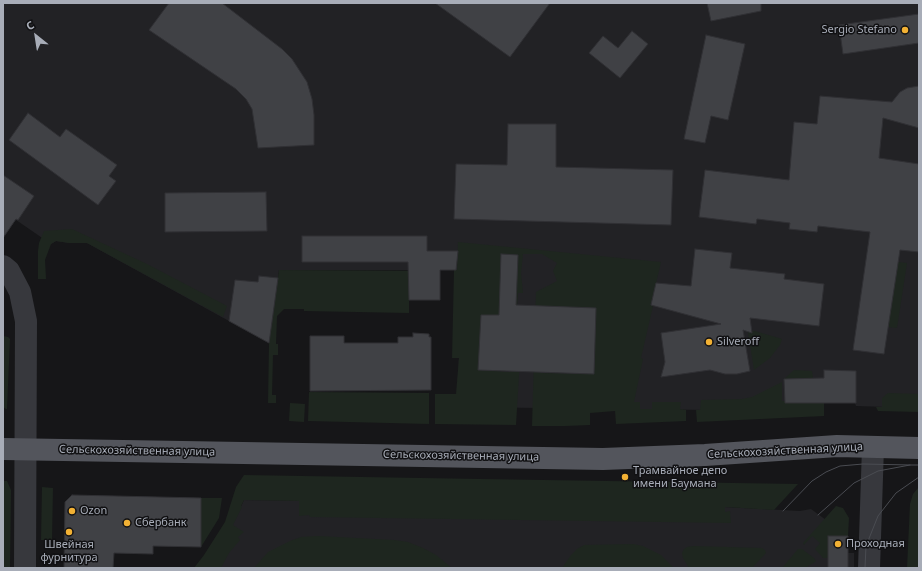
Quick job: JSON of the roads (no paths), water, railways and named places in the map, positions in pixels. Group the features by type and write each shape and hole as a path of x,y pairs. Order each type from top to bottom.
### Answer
{"main road":[{"name":"Сельскохозяйственная улица","path":"3,449 603,459 705,455 837,446 919,448"}],"street":[{"path":"3,266 10,272 20,292 26,321 25,568"},
{"path":"869,568 873,447"}],"tram line":[{"path":"783,511 812,481 826,472 840,466 863,464 910,465"},
{"path":"818,515 854,483 878,471 910,465 919,465"},
{"path":"865,568 866,546 878,516 896,493 919,477"}],"place":[{"name":"Sergio Stefano","path":"905,30"},
{"name":"Silveroff","path":"709,342"},
{"name":"Трамвайное депо имени Баумана","path":"625,477"},
{"name":"Ozon","path":"72,511"},
{"name":"Сбербанк","path":"127,523"},
{"name":"Швейная фурнитура","path":"69,532"},
{"name":"Проходная","path":"838,544"}]}
